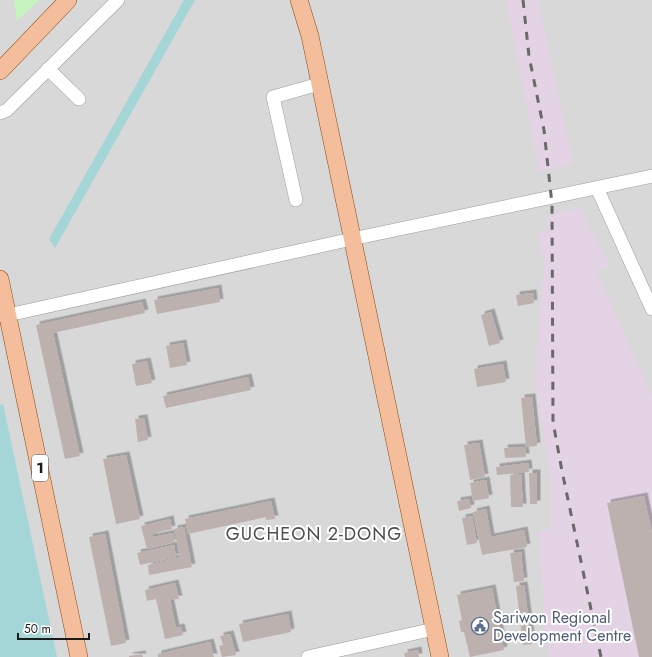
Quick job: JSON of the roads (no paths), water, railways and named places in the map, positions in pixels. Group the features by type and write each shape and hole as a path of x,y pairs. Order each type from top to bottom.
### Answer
{"main road":[{"path":"0,71 68,0"},
{"path":"299,0 310,36 440,657"},
{"name":"1","path":"0,279 79,657"}],"street":[{"path":"0,113 7,110 118,0"},
{"path":"48,69 79,99"},
{"path":"296,200 273,97 319,84"},
{"path":"8,315 352,239 652,176"},
{"path":"597,188 652,309"},
{"path":"308,657 434,629"}],"water":[{"path":"184,0 195,0 55,248 49,239"},
{"path":"3,404 57,657 0,657 0,405"}],"railway":[{"path":"523,0 529,56 544,130 552,204 553,422 601,657"}],"place":[{"name":"Sariwon Regional Development Centre","path":"480,626"}],"district":[{"name":"GUCHEON 2-DONG","path":"314,534"}]}
